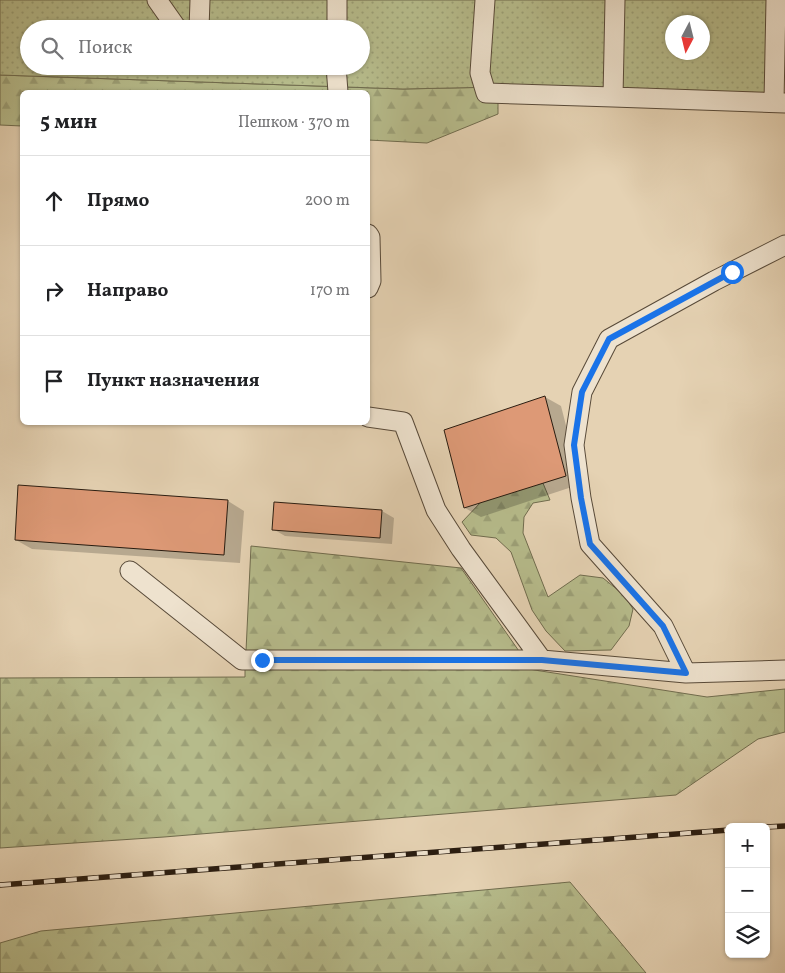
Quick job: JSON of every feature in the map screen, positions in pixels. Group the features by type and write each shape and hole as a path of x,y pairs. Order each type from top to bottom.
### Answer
{"lane":[{"path":"157,0 171,20"},
{"path":"199,20 200,0"},
{"path":"337,0 337,20"},
{"path":"485,0 480,73 486,93 779,103 776,0"},
{"path":"613,97 615,0"},
{"path":"337,75 338,90"},
{"path":"370,238 370,283"},
{"path":"686,673 663,626 590,544 581,498 574,445 582,392 609,339 714,281 785,245"},
{"path":"370,417 404,422 436,510 461,549 542,660"},
{"path":"130,571 242,660 542,660 686,673 785,670"}],"green space":[{"path":"0,0 783,0 780,93 498,87 403,89 0,75"},
{"path":"0,75 403,89 498,87 498,114 427,143 370,140 370,90 20,90 20,126 0,125"},
{"path":"540,476 550,500 533,503 524,517 523,533 548,597 580,575 603,578 624,595 633,609 629,626 611,650 565,651 546,631 532,610 511,552 496,538 471,535 462,522 481,502"},
{"path":"251,546 461,568 521,654 246,651"},
{"path":"245,664 517,667 707,697 785,689 785,732 758,739 676,795 164,837 0,848 0,678 245,677"},
{"path":"570,882 646,973 0,973 0,943 41,931"}],"building":[{"path":"545,396 566,476 464,508 444,430"},
{"path":"18,485 228,500 224,555 15,540"},
{"path":"274,502 382,510 380,538 272,530"}],"railway":[{"path":"770,827 785,826"},
{"path":"0,885 725,830"}],"route":[{"path":"262,660 542,660 686,673 663,626 590,544 581,498 574,445 582,392 609,339 732,272"}]}
